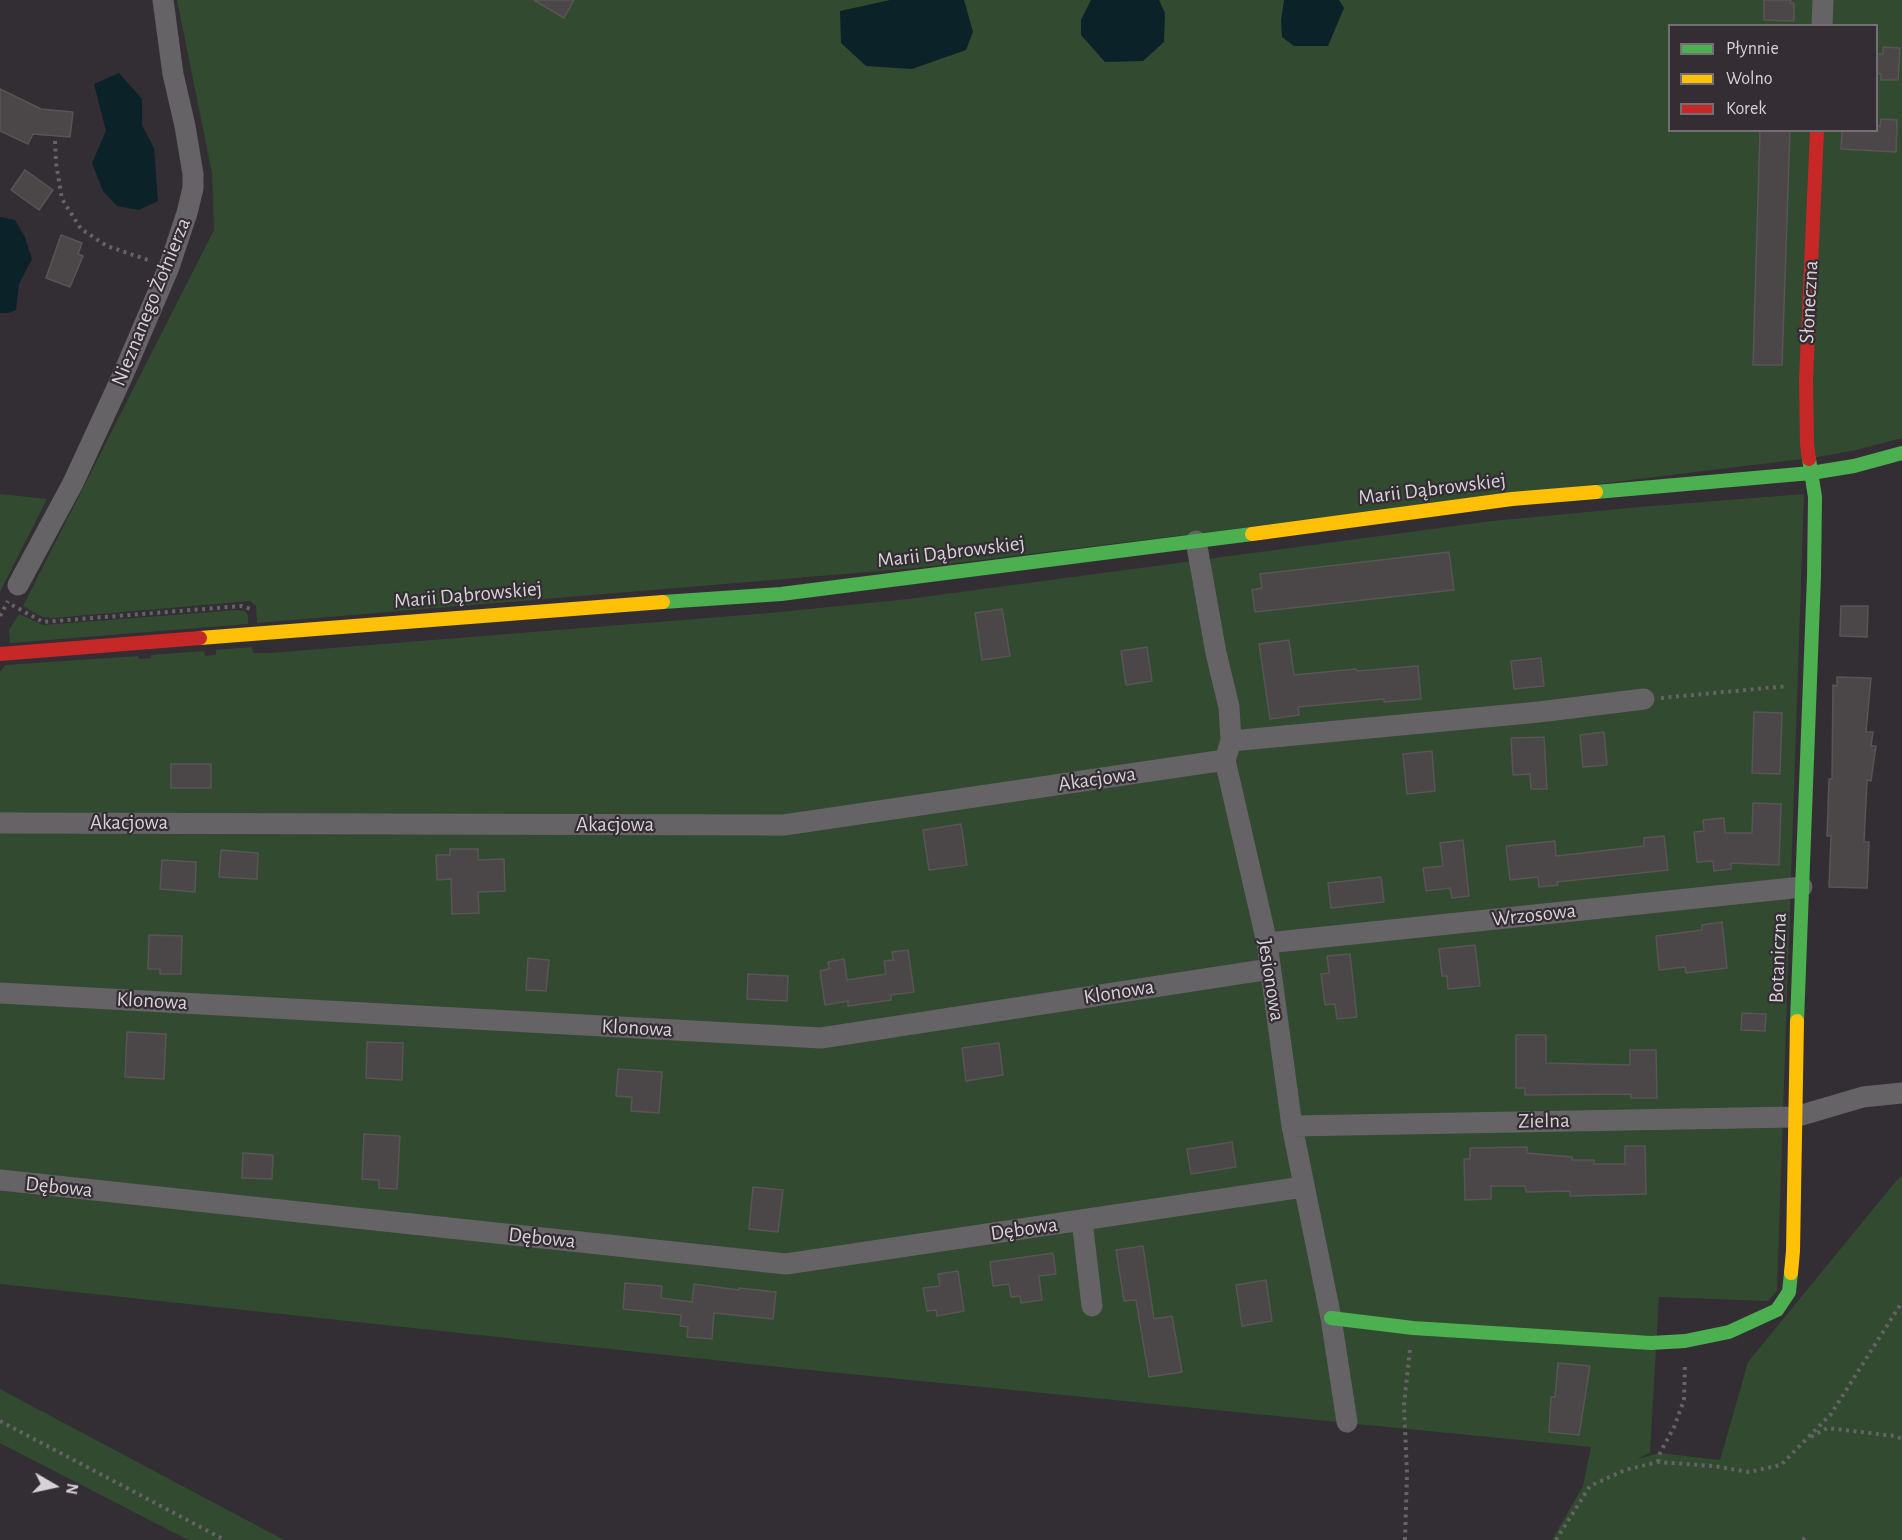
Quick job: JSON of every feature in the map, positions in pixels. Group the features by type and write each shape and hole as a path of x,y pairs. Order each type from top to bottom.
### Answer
{"street":[{"name":"Nieznanego Żołnierza","path":"13,594 73,483 122,377 169,267 188,213 193,174 173,74 163,0"},
{"path":"1822,24 1823,0"},
{"name":"Słoneczna","path":"1811,473 1807,444 1806,380 1817,132"},
{"name":"Marii Dąbrowskiej","path":"0,654 561,609 781,594 1512,499 1811,473 1854,466 1902,453"},
{"name":"Botaniczna","path":"1331,1318 1413,1328 1650,1343 1685,1341 1729,1332 1778,1310 1784,1302 1789,1292 1793,1251 1795,1117 1815,520 1815,497 1811,473"},
{"name":"Jesionowa","path":"1196,541 1216,652 1229,706 1228,751 1267,944 1292,1126 1331,1318 1347,1422"},
{"name":"Akacjowa","path":"0,823 784,825 1228,751 1644,699"},
{"name":"Wrzosowa","path":"1267,944 1802,887"},
{"name":"Klonowa","path":"0,993 821,1038 1270,969"},
{"name":"Zielna","path":"1292,1126 1795,1117 1863,1097 1902,1093"},
{"name":"Dębowa","path":"0,1180 786,1264 1303,1187"},
{"name":"Dębowa","path":"1082,1220 1092,1306"}],"path":[{"path":"55,141 56,163 63,199 81,229 107,246 169,267"},
{"path":"13,594 43,622 241,606 250,609 252,616"},
{"path":"1644,699 1810,685"},
{"path":"1556,1540 1590,1486 1625,1470 1658,1462 1713,1466 1749,1472 1781,1465 1832,1413 1902,1302"},
{"path":"1405,1540 1407,1474 1404,1405 1413,1328"},
{"path":"1658,1462 1684,1400 1685,1341"},
{"path":"0,1421 225,1540"},
{"path":"1805,1440 1827,1428 1895,1436 1902,1440"},
{"path":"1895,1436 1902,1431"}],"green space":[{"path":"177,0 1902,0 1902,438 1818,457 916,568 257,623 256,606 250,601 53,618 42,617 23,606 214,230 212,173"},
{"path":"0,494 47,499 0,592"},
{"path":"1804,494 1777,1291 1768,1301 1659,1297 1650,1453 1637,1459 1660,1453 1720,1460 1748,1362 1902,1176 1902,1540 1552,1540 1583,1486 1591,1447 779,1367 0,1284 0,672 5,665 138,656 139,659 151,658 151,655 204,651 205,656 216,655 216,650 252,647 253,653 270,653 770,613 908,599 1492,521"},
{"path":"245,611 248,615 248,624 10,643 9,630 19,614 43,625"},
{"path":"0,1389 284,1540 188,1540 0,1443"}],"water":[{"path":"890,0 964,0 973,32 966,50 912,69 866,66 841,43 840,11"},
{"path":"1091,0 1159,0 1165,13 1164,42 1143,61 1105,62 1081,35 1081,20"},
{"path":"1284,0 1339,0 1344,8 1328,46 1294,46 1282,37 1281,20"},
{"path":"119,73 142,99 142,125 154,148 158,201 139,210 117,206 103,191 92,163 106,131 94,84"},
{"path":"0,217 15,220 25,237 32,259 19,284 16,310 9,313 0,313"}],"building":[{"path":"534,0 574,0 564,18"},
{"path":"1764,0 1791,0 1790,3 1794,3 1794,21 1764,20"},
{"path":"1883,47 1900,48 1898,80 1881,80 1881,74 1878,73 1878,54 1883,54"},
{"path":"0,89 41,109 73,112 70,137 33,134 28,144 0,131"},
{"path":"1881,119 1897,120 1896,152 1841,149 1842,132 1878,132 1878,126 1880,126"},
{"path":"1760,132 1790,132 1782,365 1753,365"},
{"path":"25,170 53,190 39,210 11,190"},
{"path":"61,235 82,243 78,254 83,256 70,287 46,278"},
{"path":"1449,552 1454,590 1255,612 1252,590 1262,588 1260,574"},
{"path":"1841,606 1868,606 1867,637 1840,636"},
{"path":"1002,609 1010,656 982,660 975,613"},
{"path":"1289,640 1294,675 1418,666 1421,699 1384,702 1384,699 1298,707 1299,715 1270,719 1259,644"},
{"path":"1147,647 1152,681 1126,685 1121,651"},
{"path":"1541,658 1544,686 1514,689 1511,661"},
{"path":"1837,677 1871,678 1866,732 1873,732 1871,746 1876,746 1871,781 1867,780 1864,842 1869,842 1867,888 1829,887 1831,836 1827,836 1829,779 1832,779 1833,685 1837,686"},
{"path":"1754,712 1782,713 1780,774 1752,773"},
{"path":"1604,732 1607,765 1583,767 1580,735"},
{"path":"1544,737 1547,789 1531,789 1530,774 1513,775 1511,738"},
{"path":"1432,751 1435,791 1407,794 1403,754"},
{"path":"171,764 211,764 211,788 171,788"},
{"path":"1753,803 1781,804 1779,865 1731,863 1731,869 1714,871 1713,861 1697,862 1694,832 1704,831 1703,820 1724,818 1725,833 1752,833"},
{"path":"961,824 967,865 929,870 923,830"},
{"path":"1664,836 1668,870 1557,882 1558,885 1539,887 1538,877 1510,880 1506,846 1555,841 1556,856 1644,846 1644,838"},
{"path":"1463,840 1469,896 1452,898 1450,888 1426,891 1423,868 1443,866 1440,843"},
{"path":"450,849 478,849 478,860 504,859 505,891 478,892 479,913 452,914 451,879 437,880 436,855 450,855"},
{"path":"221,850 258,853 257,879 219,877"},
{"path":"162,860 196,862 195,892 160,889"},
{"path":"1381,877 1384,902 1331,908 1328,883"},
{"path":"1722,922 1727,968 1686,973 1685,967 1659,970 1656,936 1702,930 1702,925"},
{"path":"149,935 182,936 181,974 160,974 160,969 148,969"},
{"path":"1475,945 1480,986 1448,989 1447,976 1442,976 1439,949"},
{"path":"908,950 914,992 891,995 891,1000 848,1006 848,1001 825,1005 820,971 829,969 828,962 844,959 847,980 886,974 884,961 893,960 892,952"},
{"path":"1350,954 1357,1017 1337,1019 1335,1004 1325,1005 1321,974 1329,973 1327,956"},
{"path":"528,958 549,960 546,991 526,990"},
{"path":"748,974 788,976 787,1001 747,999"},
{"path":"1742,1013 1766,1014 1765,1031 1741,1030"},
{"path":"127,1032 166,1034 164,1079 125,1077"},
{"path":"1516,1035 1546,1035 1546,1063 1630,1065 1630,1050 1656,1050 1657,1098 1631,1098 1631,1094 1525,1095 1525,1088 1516,1088"},
{"path":"367,1042 403,1043 402,1080 366,1078"},
{"path":"999,1043 1003,1075 966,1081 962,1048"},
{"path":"618,1069 662,1072 659,1113 631,1111 632,1097 616,1096"},
{"path":"364,1134 400,1136 397,1189 379,1188 379,1180 362,1179"},
{"path":"1232,1142 1236,1167 1191,1174 1187,1149"},
{"path":"1625,1146 1645,1146 1646,1194 1570,1196 1570,1191 1526,1192 1525,1186 1491,1186 1491,1199 1465,1200 1464,1159 1470,1159 1470,1148 1527,1147 1527,1153 1572,1157 1572,1160 1594,1160 1594,1164 1625,1164"},
{"path":"243,1153 273,1155 272,1179 242,1178"},
{"path":"753,1187 783,1190 778,1232 749,1229"},
{"path":"1143,1246 1154,1319 1172,1316 1182,1372 1149,1377 1136,1300 1124,1301 1116,1250"},
{"path":"1053,1253 1056,1274 1039,1276 1042,1300 1021,1303 1020,1296 1011,1297 1009,1284 993,1286 990,1262"},
{"path":"958,1271 964,1311 937,1316 936,1310 927,1311 923,1288 940,1286 938,1274"},
{"path":"1266,1280 1272,1321 1242,1326 1236,1285"},
{"path":"625,1283 662,1286 661,1298 692,1302 694,1284 776,1292 773,1319 714,1313 712,1339 687,1337 688,1327 680,1326 681,1315 623,1309"},
{"path":"1558,1363 1590,1366 1579,1435 1549,1432 1551,1397 1555,1397"}],"traffic: fast":[{"path":"1596,492 1811,473 1854,466 1902,453"},
{"path":"1797,1021 1814,576 1815,497 1809,459"},
{"path":"663,602 781,594 1252,534"},
{"path":"1331,1318 1413,1328 1651,1343 1685,1341 1729,1332 1777,1310 1789,1292 1791,1273"}],"traffic: slow":[{"path":"1252,534 1512,499 1596,492"},
{"path":"200,638 663,602"},
{"path":"1791,1273 1797,1021"}],"traffic: jam":[{"path":"1809,459 1806,380 1817,132"},
{"path":"0,654 200,638"}]}
